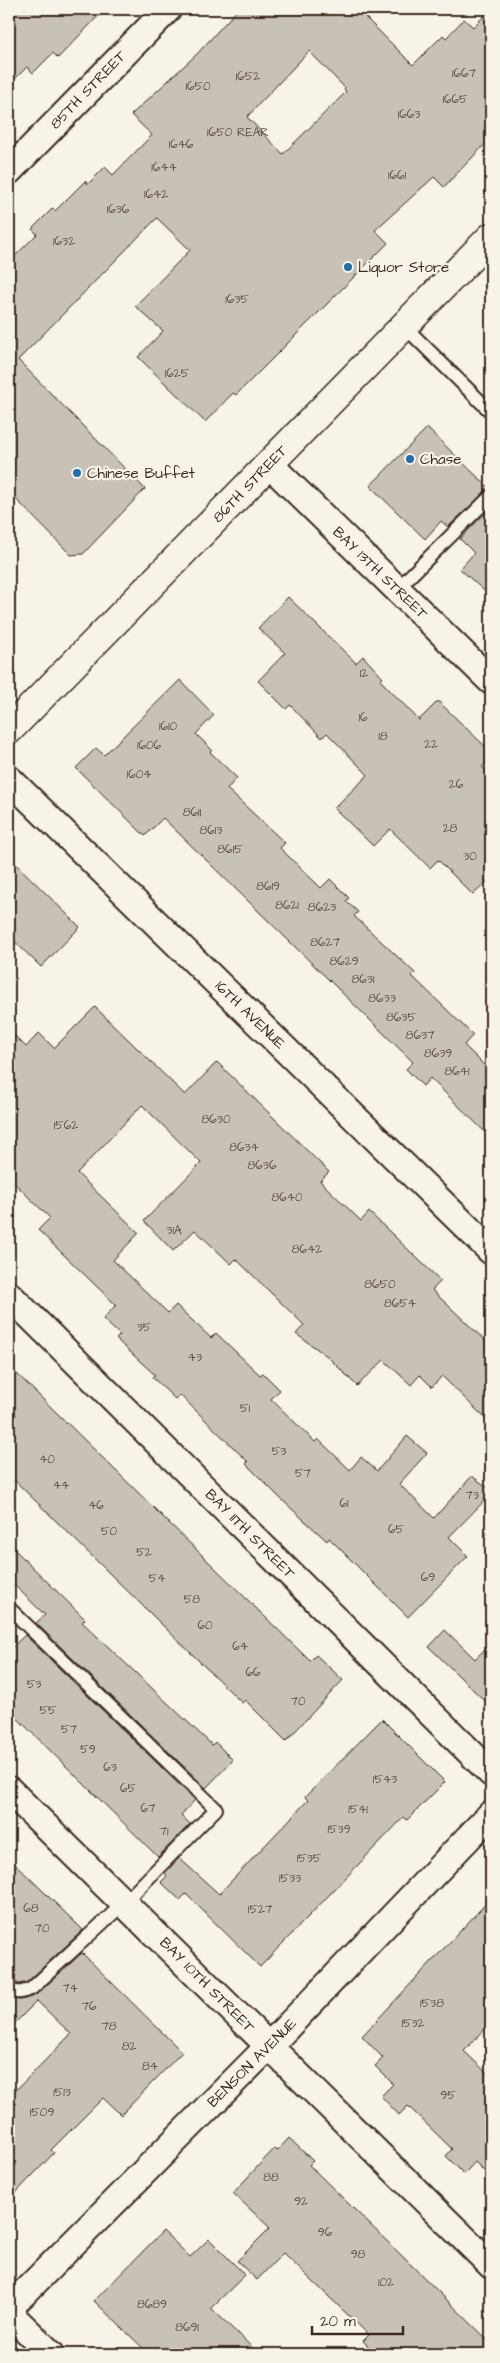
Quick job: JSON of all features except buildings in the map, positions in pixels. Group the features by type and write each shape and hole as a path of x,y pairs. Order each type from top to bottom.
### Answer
{"main road":[{"name":"86TH STREET","path":"9,730 491,237"}],"street":[{"name":"85TH STREET","path":"9,171 168,9"},
{"name":"BAY 13TH STREET","path":"270,464 491,681"},
{"name":"16TH AVENUE","path":"9,779 491,1251"},
{"name":"BAY 11TH STREET","path":"9,1295 491,1773"},
{"name":"BAY 10TH STREET","path":"9,1790 491,2265"},
{"name":"BENSON AVENUE","path":"9,2308 269,2046 491,1814"},
{"path":"9,2313 51,2354"}],"lane":[{"path":"404,326 491,412"},
{"path":"397,589 491,496"},
{"path":"9,1608 216,1809 124,1903 31,1989 22,1992 12,1991 9,1988"}],"place":[{"name":"Liquor Store","path":"348,267"},
{"name":"Chase","path":"410,459"},
{"name":"Chinese Buffet","path":"77,473"}]}
